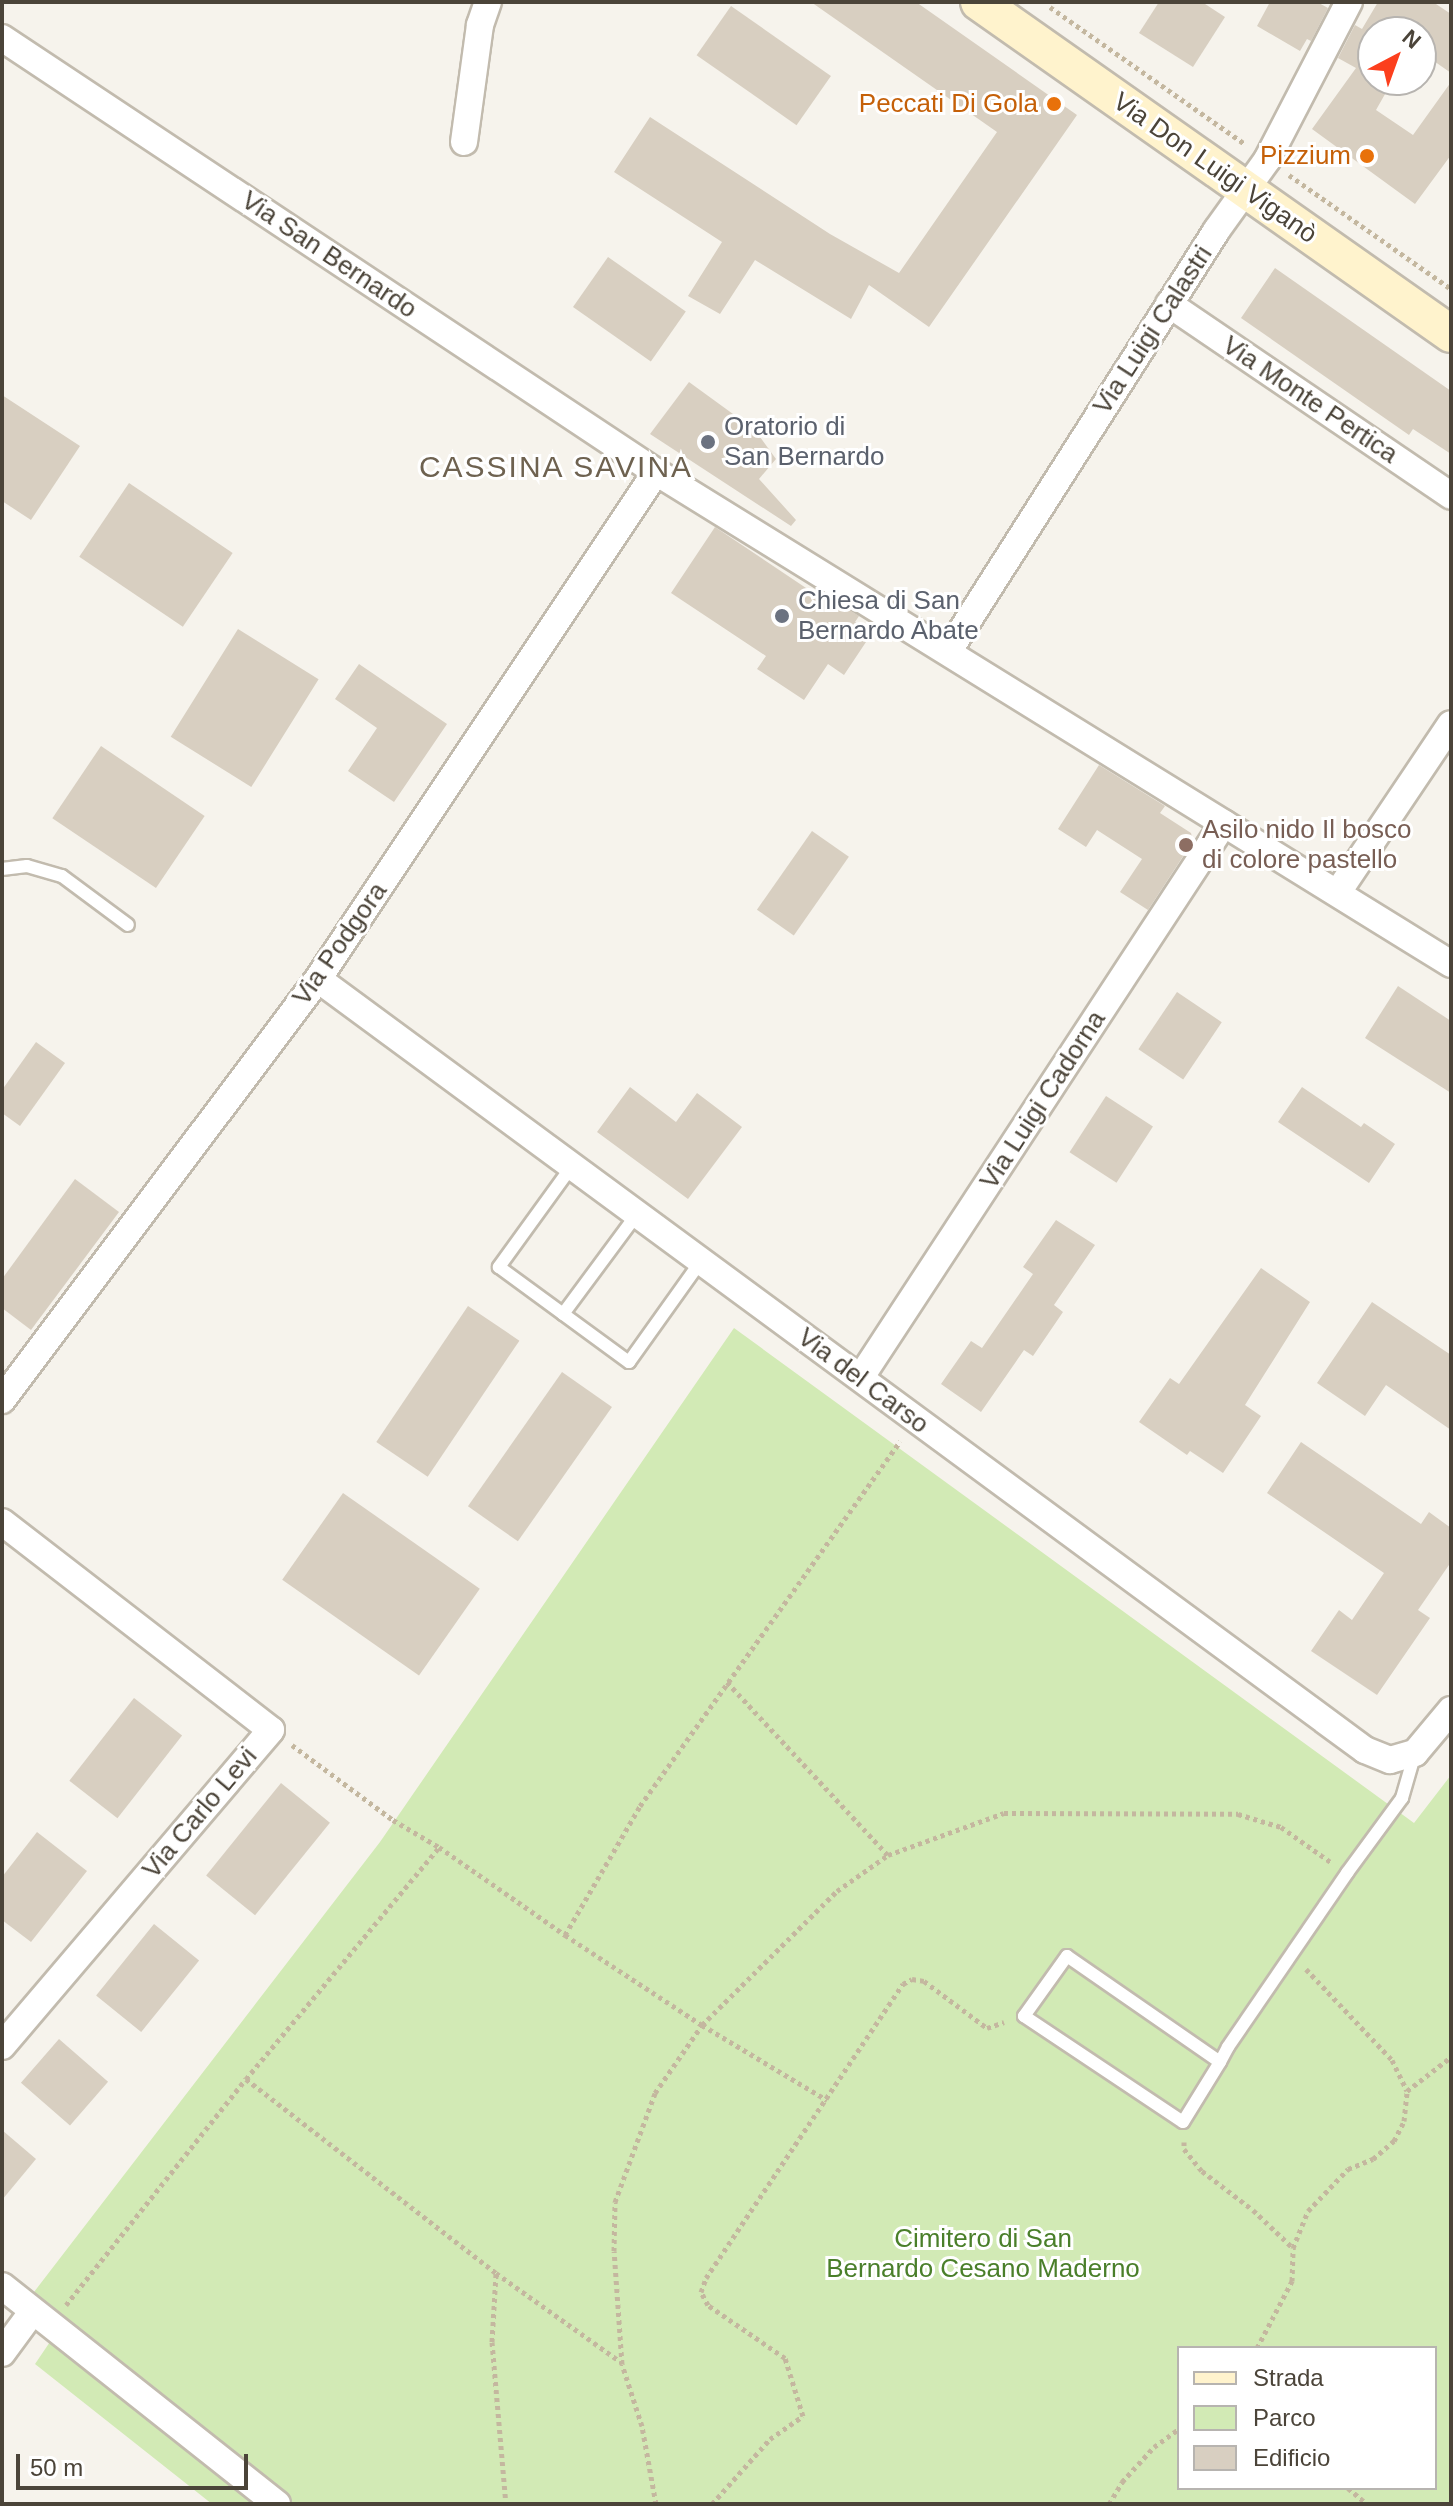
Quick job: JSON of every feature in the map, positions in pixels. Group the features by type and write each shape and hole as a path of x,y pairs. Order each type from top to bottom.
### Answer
{"street":[{"path":"464,142 480,25 488,2"},
{"name":"Via Don Luigi Viganò","path":"979,2 1451,334"},
{"name":"Via Luigi Calastri","path":"948,652 1169,304 1267,160 1349,2"},
{"name":"Via San Bernardo","path":"2,38 656,472 1451,964"},
{"name":"Via Monte Pertica","path":"1169,304 1451,496"},
{"name":"Via Podgora","path":"2,1400 318,979 656,472"},
{"path":"1338,892 1451,724"},
{"name":"Via Luigi Cadorna","path":"861,1377 1224,823"},
{"name":"Via del Carso","path":"318,979 1365,1750 1390,1760 1415,1753"},
{"name":"Via Carlo Levi","path":"2,1522 271,1730 2,2046"},
{"path":"1415,1753 1451,1710"},
{"path":"2,2286 277,2504"},
{"path":"2,2353 42,2317"}],"lane":[{"path":"2,869 27,866 62,876 128,925"},
{"path":"572,1166 499,1267 629,1362 701,1261"},
{"path":"563,1314 637,1214"},
{"path":"1220,2062 1067,1956 1024,2016 1183,2122 1347,1873 1402,1798 1415,1753"}],"path":[{"path":"1042,2 1451,289"},
{"path":"565,1935 640,1806 914,1420"},
{"path":"727,1682 888,1855"},
{"path":"271,1730 393,1820 439,1847 565,1935 702,2025 827,2100"},
{"path":"656,2504 642,2426 622,2364 614,2251 615,2202 655,2093 702,2025 837,1891 888,1855 1004,1813 1238,1814 1281,1827 1347,1873"},
{"path":"42,2317 439,1847"},
{"path":"1258,2346 1292,2281 1293,2248 1308,2211 1348,2169 1373,2159 1394,2141 1404,2121 1407,2091 1392,2060 1292,1955"},
{"path":"712,2504 770,2439 803,2416 785,2358 708,2305 701,2292 706,2278 903,1984 912,1979 924,1981 987,2028 1024,2016"},
{"path":"1407,2091 1451,2057"},
{"path":"246,2079 496,2273 622,2364"},
{"path":"1183,2122 1184,2149 1202,2171 1253,2210 1293,2248"},
{"path":"496,2273 492,2342 506,2504"},
{"path":"1109,2504 1122,2482 1154,2447 1177,2430"},
{"path":"1350,2490 1367,2504"}],"green space":[{"name":"Cimitero di San Bernardo Cesano Maderno","path":"734,1328 1414,1823 1451,1775 1451,2504 212,2504 35,2364 56,2333 34,2292 380,1842"}],"building":[{"path":"811,2 916,2 1077,115 929,327 869,285 851,319 755,260 720,314 688,296 722,242 614,172 650,117 830,234 899,273 997,132"},
{"path":"1159,2 1202,2 1225,17 1193,67 1139,33"},
{"path":"1270,2 1317,2 1328,8 1311,41 1307,39 1300,51 1257,26"},
{"path":"1378,2 1433,2 1451,14 1451,73 1437,63 1437,16 1370,16"},
{"path":"731,6 831,76 797,125 697,55"},
{"path":"1355,25 1357,96 1384,96 1376,110 1413,135 1451,82 1451,155 1415,204 1312,129 1356,68 1338,58"},
{"path":"608,257 686,311 651,361 573,307"},
{"path":"1275,268 1451,391 1451,454 1413,429 1409,435 1241,318"},
{"name":"Oratorio di San Bernardo","path":"689,382 755,430 776,459 759,479 796,520 791,526 650,434"},
{"path":"2,395 80,446 31,520 2,501"},
{"path":"129,483 233,553 183,627 79,557"},
{"name":"Chiesa di San Bernardo Abate","path":"715,527 815,594 818,591 859,616 855,622 872,633 844,675 828,664 804,700 757,669 766,656 671,593"},
{"path":"238,629 319,679 251,787 171,737"},
{"path":"359,664 447,724 394,802 348,771 377,728 335,699"},
{"path":"101,746 205,816 156,888 52,818"},
{"path":"1099,765 1165,806 1160,813 1191,833 1193,841 1148,910 1120,892 1142,859 1097,830 1086,847 1058,829"},
{"path":"812,831 849,857 794,935 757,910"},
{"path":"1398,986 1451,1021 1451,1093 1365,1038"},
{"path":"1177,992 1222,1022 1183,1079 1138,1049"},
{"path":"36,1042 65,1063 20,1126 2,1113 2,1090"},
{"path":"630,1087 676,1122 697,1093 742,1127 688,1199 597,1132"},
{"path":"1302,1087 1361,1127 1364,1123 1395,1144 1369,1183 1278,1122"},
{"path":"1106,1096 1153,1126 1116,1183 1070,1152"},
{"path":"75,1179 119,1212 31,1330 2,1308 2,1279"},
{"path":"1056,1220 1095,1245 1054,1305 1063,1312 1033,1356 1024,1350 981,1412 941,1384 971,1341 982,1348 1033,1274 1023,1267"},
{"path":"1261,1268 1310,1302 1245,1405 1261,1416 1223,1473 1190,1451 1187,1455 1139,1422 1170,1378 1179,1384"},
{"path":"1372,1302 1451,1355 1451,1430 1386,1385 1365,1416 1317,1383"},
{"path":"468,1306 519,1341 428,1477 376,1442"},
{"path":"562,1372 612,1407 518,1541 468,1506"},
{"path":"1301,1442 1421,1524 1429,1512 1451,1528 1451,1562 1418,1610 1430,1618 1377,1695 1311,1651 1339,1610 1352,1620 1384,1573 1267,1493"},
{"path":"343,1493 480,1589 419,1676 282,1580"},
{"path":"134,1698 182,1736 117,1818 69,1781"},
{"path":"281,1783 330,1823 255,1915 206,1875"},
{"path":"37,1832 87,1871 31,1942 2,1920 2,1877"},
{"path":"154,1924 199,1961 141,2032 96,1995"},
{"path":"59,2039 108,2082 70,2125 21,2083"},
{"path":"2,2130 36,2159 2,2200"}],"place":[{"name":"Peccati Di Gola","path":"1054,104"},
{"name":"Pizzium","path":"1367,156"},
{"name":"Oratorio di San Bernardo","path":"708,442"},
{"name":"Chiesa di San Bernardo Abate","path":"782,616"},
{"name":"Asilo nido Il bosco di colore pastello","path":"1186,845"}],"district":[{"name":"CASSINA SAVINA","path":"556,467"}]}
